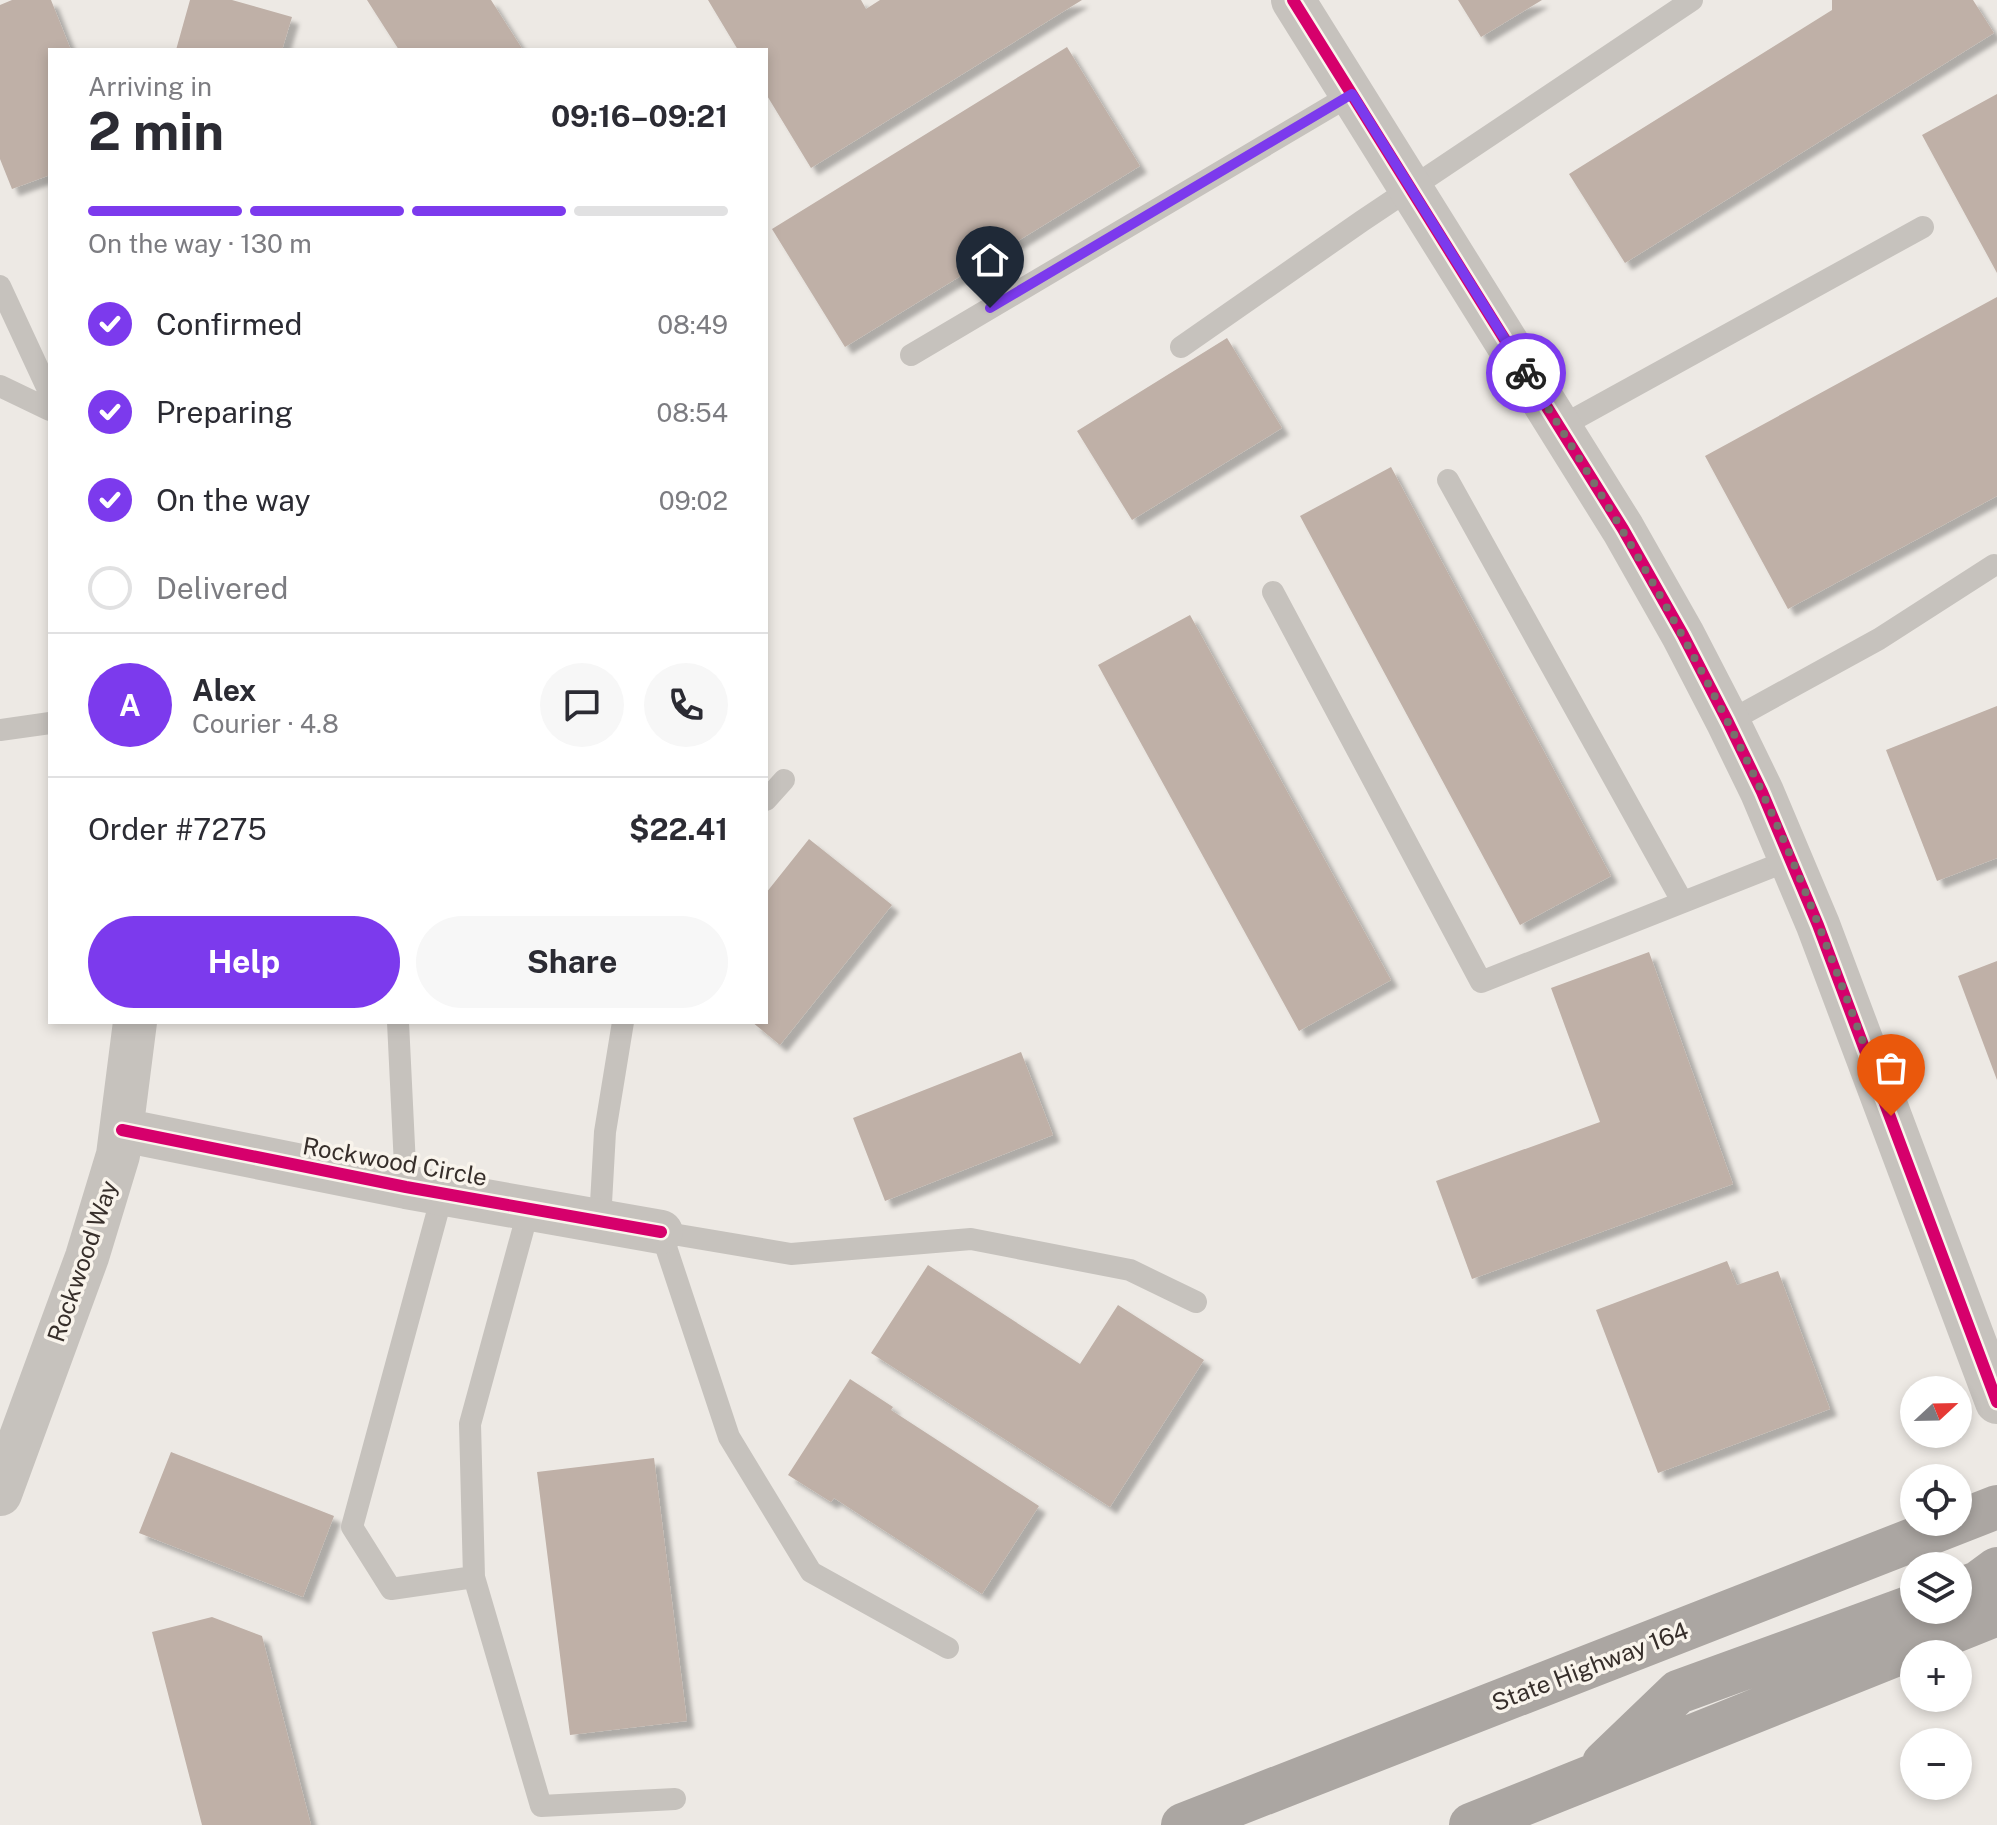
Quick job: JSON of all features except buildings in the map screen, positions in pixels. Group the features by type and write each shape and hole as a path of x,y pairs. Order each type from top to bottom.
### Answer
{"main road":[{"name":"State Highway 164","path":"1183,1825 1997,1507"},
{"path":"1972,1585 1997,1569"},
{"path":"1588,1778 1678,1692 1900,1611"},
{"path":"1471,1825 1997,1614"}],"street":[{"path":"1293,0 1656,585 1728,722 1792,859 1997,1402"},
{"name":"Rockwood Way","path":"0,1494 87,1257 118,1155 135,1024"},
{"name":"Rockwood Circle","path":"122,1130 424,1190 661,1232"}],"lane":[{"path":"1181,347 1362,221 1692,0"},
{"path":"911,355 1352,94"},
{"path":"1560,427 1923,227"},
{"path":"0,286 48,390"},
{"path":"0,386 48,409"},
{"path":"1448,480 1682,901"},
{"path":"1728,722 1879,639 1994,565"},
{"path":"1273,592 1481,982 1792,859"},
{"path":"0,730 48,723"},
{"path":"768,798 784,780"},
{"path":"398,1024 424,1190 352,1527 391,1589 474,1577"},
{"path":"600,1221 605,1132 623,1024"},
{"path":"529,1208 470,1424 474,1577 541,1806 675,1799"},
{"path":"948,1648 811,1572 729,1437 661,1232 791,1254 971,1239 1130,1270 1196,1302"}],"cycle path":[{"path":"1293,0 1623,529 1728,722 1762,792 1818,925 1997,1402"},
{"path":"122,1130 406,1187 661,1232"}],"way so far":[{"path":"1526,373 1656,585 1751,769 1792,859 1891,1116"}],"route":[{"path":"990,308 1352,94 1526,373"}]}
